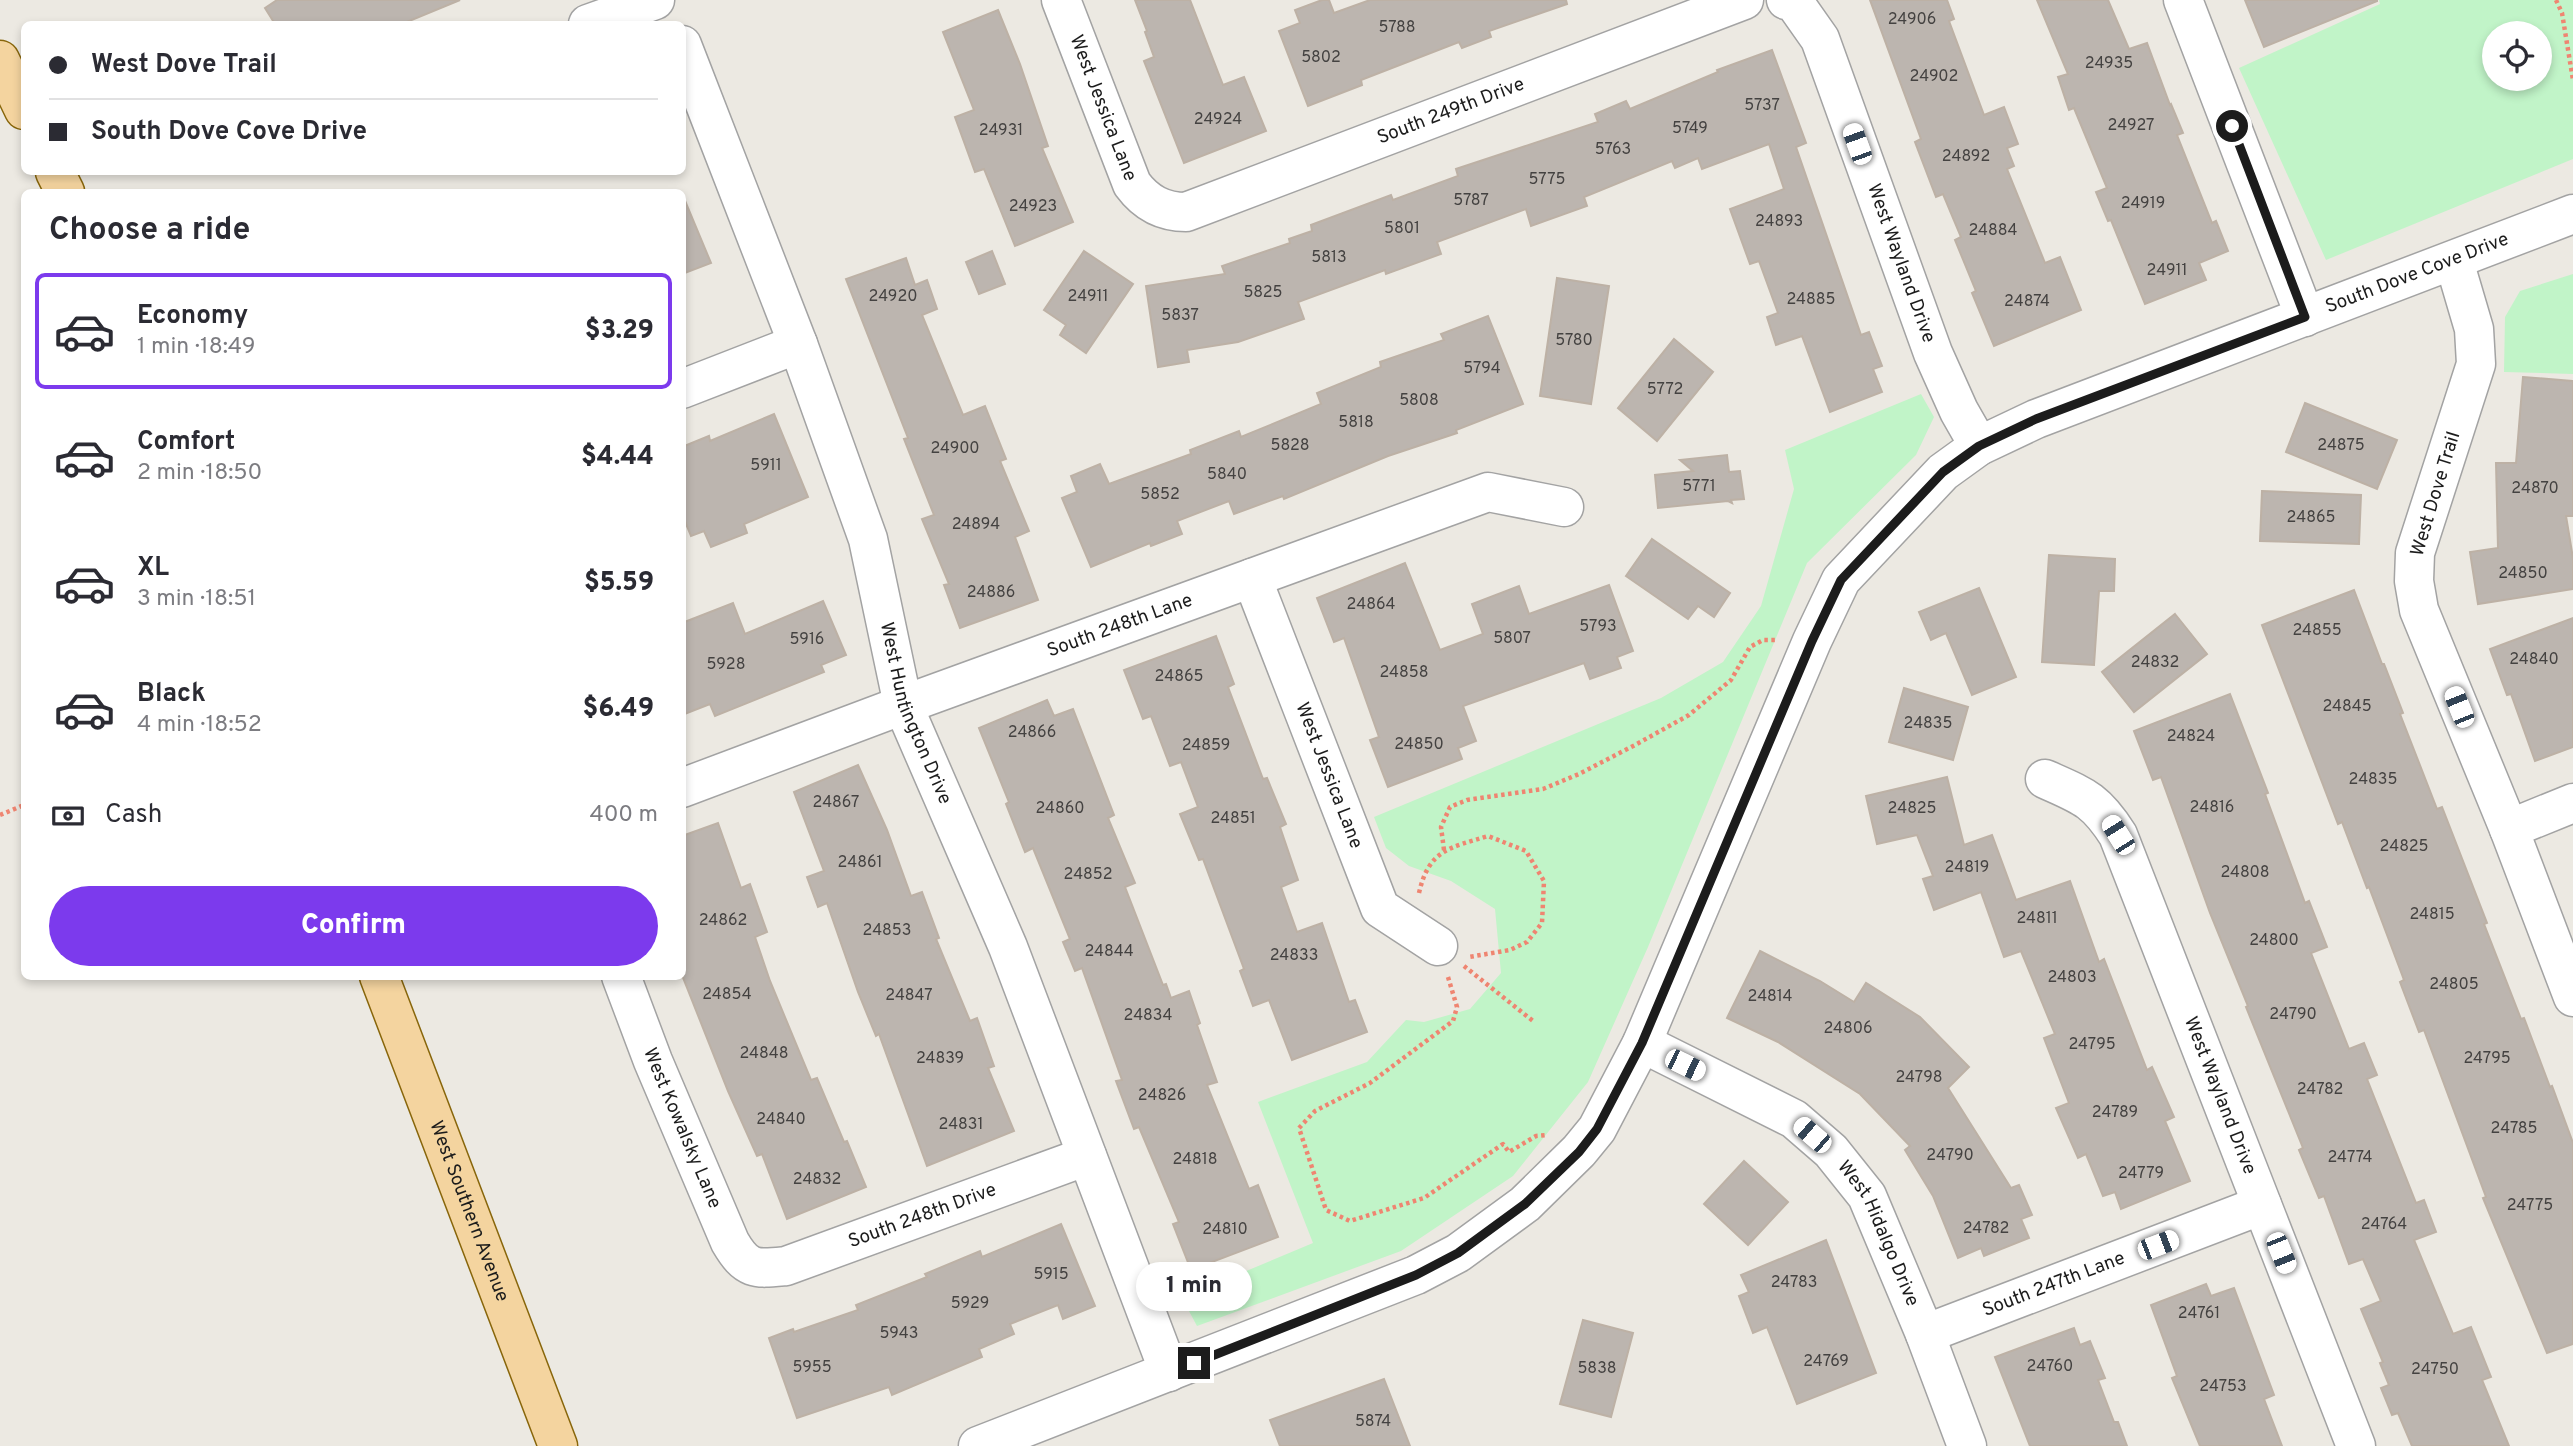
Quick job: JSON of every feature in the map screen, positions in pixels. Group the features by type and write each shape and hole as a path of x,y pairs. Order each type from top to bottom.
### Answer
{"main road":[{"path":"0,60 21,104"},
{"name":"West Southern Avenue","path":"381,980 558,1446"}],"street":[{"path":"596,21 655,0"},
{"path":"665,0 674,21"},
{"name":"West Jessica Lane","path":"1061,0 1132,184 1141,196 1158,207"},
{"name":"South 249th Drive","path":"1158,207 1172,212 1186,212 1744,0"},
{"path":"2183,0 2305,317"},
{"name":"West Wayland Drive","path":"1790,1 1819,39 1933,353 1959,411 1979,446"},
{"name":"West Huntington Drive","path":"686,55 798,344 868,539 903,705 1008,947 1169,1372"},
{"name":"South Dove Cove Drive","path":"978,1446 1416,1275 1458,1253 1525,1204 1579,1152 1597,1129 1642,1043 1812,641 1841,580 1943,472 1979,446 2036,419 2573,214"},
{"name":"West Dove Trail","path":"2454,261 2474,329 2476,365 2415,553 2414,581 2418,610 2509,829 2573,997"},
{"path":"686,387 798,344"},
{"name":"South 248th Lane","path":"686,786 1488,492 1564,507"},
{"name":"West Jessica Lane","path":"1252,578 1380,908 1435,945"},
{"name":"West Wayland Drive","path":"2045,779 2084,796 2104,812 2118,835 2356,1446"},
{"path":"2509,829 2573,803"},
{"name":"West Kowalsky Lane","path":"623,980 653,1060 730,1242 745,1264 757,1269"},
{"name":"West Hidalgo Drive","path":"1642,1043 1794,1119 1830,1151 1867,1196 1925,1334 1966,1446"},
{"name":"South 248th Drive","path":"757,1269 786,1266 1087,1156"},
{"name":"South 247th Lane","path":"1925,1334 2262,1205"}],"path":[{"path":"2556,0 2562,13 2573,80"},
{"path":"1444,850 1441,827 1450,807 1467,800 1543,789 1579,774 1689,715 1731,680 1751,648 1763,640 1812,641"},
{"path":"0,815 21,806"},
{"path":"1435,945 1510,950 1527,942 1542,923 1544,881 1526,851 1488,836 1444,850 1423,875 1435,945 1457,1007 1453,1021 1370,1083 1315,1111 1299,1128 1326,1210 1350,1221 1424,1198 1503,1144 1509,1152 1536,1136 1597,1129"},
{"path":"1435,945 1532,1021"}],"green space":[{"path":"2379,0 2573,0 2573,159 2326,260 2239,68 2380,4"},
{"path":"2573,274 2573,374 2504,372 2505,317 2520,291"},
{"path":"1921,394 1934,417 1916,455 1807,563 1648,947 1588,1082 1513,1176 1401,1251 1197,1326 1182,1298 1313,1243 1258,1102 1367,1062 1406,1020 1424,1022 1470,1009 1501,973 1495,909 1451,881 1409,866 1386,848 1374,817 1661,698 1723,662 1761,606 1794,489 1785,450"}],"building":[{"path":"277,0 460,0 409,21 273,21 265,8"},
{"path":"1135,0 1190,0 1223,85 1244,77 1266,131 1184,163 1144,61 1154,57"},
{"path":"1329,0 1334,13 1370,0 1566,0 1567,4 1489,31 1491,37 1462,48 1459,42 1361,80 1362,85 1308,106 1279,31 1300,23 1295,10"},
{"path":"1870,0 1947,0 1954,19 1949,21 1984,115 2004,107 2018,144 2007,148 2014,166 2007,169 2045,263 2060,257 2081,310 1994,346 1972,293 1976,291 1955,240 1961,237 1943,194 1936,197 1915,142 1921,139"},
{"path":"2037,0 2108,0 2129,49 2147,43 2183,133 2177,135 2212,223 2216,221 2228,251 2199,263 2206,280 2145,304 2111,220 2108,221 2096,192 2107,188 2074,108 2069,110 2058,77 2068,74"},
{"path":"2245,0 2377,0 2377,1 2264,47"},
{"path":"998,10 1048,146 1042,148 1073,222 1015,246 984,169 975,172 955,117 974,110 943,32"},
{"path":"1772,50 1806,143 1796,147 1861,335 1869,332 1882,366 1873,369 1882,392 1830,412 1802,336 1776,345 1767,317 1778,313 1759,261 1750,264 1730,209 1784,189 1769,144 1702,169 1698,158 1675,168 1672,161 1584,197 1587,206 1531,226 1526,209 1437,242 1441,254 1386,274 1385,270 1298,302 1304,319 1238,342 1187,350 1189,362 1158,367 1146,286 1225,274 1222,266 1290,243 1289,239 1312,231 1311,225 1391,195 1393,200 1458,176 1456,169 1598,122 1595,114 1626,101 1630,109 1718,72 1717,70"},
{"path":"686,203 711,263 686,272"},
{"path":"992,251 1005,284 979,294 966,262"},
{"path":"1084,251 1133,284 1086,353 1060,335 1066,325 1044,310"},
{"path":"906,258 915,285 927,280 937,309 922,315 963,415 985,406 1006,459 1000,461 1029,531 1015,537 1038,600 960,628 944,585 949,584 922,519 934,515 904,439 908,438 846,279"},
{"path":"1557,278 1609,286 1591,404 1540,396"},
{"path":"1488,316 1523,404 1456,430 1457,433 1388,456 1284,499 1283,496 1234,514 1229,501 1177,521 1182,534 1151,546 1150,543 1091,567 1062,498 1077,492 1071,476 1100,464 1109,484 1191,454 1190,450 1239,431 1241,437 1321,404 1317,393 1381,367 1380,362 1444,340 1441,334"},
{"path":"1674,339 1713,372 1657,441 1618,408"},
{"path":"2523,377 2573,381 2573,516 2566,516 2573,558 2573,589 2478,604 2470,552 2498,548 2496,463 2516,463"},
{"path":"2305,403 2397,440 2377,489 2286,452"},
{"path":"774,414 808,497 744,524 747,533 711,547 704,531 691,536 686,524 686,445 709,436 710,441"},
{"path":"1727,455 1729,472 1740,471 1744,499 1731,500 1732,503 1728,501 1658,508 1655,475 1693,471 1680,460"},
{"path":"2262,491 2361,495 2359,544 2260,541"},
{"path":"1652,539 1730,593 1714,617 1698,606 1688,619 1626,576"},
{"path":"2049,555 2115,559 2114,591 2099,591 2094,665 2042,662"},
{"path":"1405,563 1440,650 1483,634 1472,604 1519,586 1529,614 1609,585 1633,651 1617,657 1621,668 1590,679 1584,663 1463,706 1476,741 1458,748 1462,759 1388,787 1370,740 1379,737 1344,638 1334,642 1317,598"},
{"path":"1979,588 2016,677 1972,695 1946,633 1931,640 1919,612"},
{"path":"2354,590 2403,713 2400,714 2437,809 2442,807 2521,1019 2524,1018 2573,1143 2573,1344 2547,1353 2483,1198 2486,1197 2424,1030 2419,1032 2400,982 2404,980 2369,887 2367,888 2342,822 2338,824 2262,625"},
{"path":"823,601 846,655 821,665 824,672 715,716 710,704 686,713 686,621 733,603 745,634"},
{"path":"2175,614 2207,654 2134,712 2102,672"},
{"path":"2573,618 2573,747 2535,761 2511,694 2507,695 2490,649"},
{"path":"1216,636 1234,684 1228,687 1263,779 1267,778 1286,824 1280,827 1298,880 1281,887 1297,932 1322,923 1349,1002 1355,1000 1367,1032 1292,1060 1269,1000 1253,1006 1240,971 1244,969 1203,859 1199,860 1180,814 1198,807 1181,762 1170,766 1151,716 1143,719 1124,670"},
{"path":"1904,688 1968,707 1953,760 1889,742"},
{"path":"2230,694 2268,793 2265,794 2305,903 2309,901 2327,947 2311,953 2349,1049 2364,1043 2377,1075 2367,1079 2416,1203 2424,1200 2436,1232 2414,1240 2453,1334 2471,1327 2491,1377 2482,1380 2509,1446 2412,1446 2398,1413 2392,1415 2381,1388 2389,1385 2380,1363 2383,1362 2361,1309 2381,1301 2363,1259 2349,1264 2324,1196 2319,1198 2299,1150 2303,1148 2210,913 2161,777 2153,780 2134,731"},
{"path":"1047,700 1054,716 1073,709 1114,815 1108,818 1135,883 1125,887 1163,985 1166,984 1171,998 1189,991 1200,1023 1197,1025 1217,1082 1207,1085 1249,1189 1258,1185 1278,1237 1191,1270 1173,1224 1179,1222 1139,1127 1134,1129 1116,1081 1122,1080 1082,968 1075,971 1063,942 1070,939 1033,848 1025,852 1006,804 1009,802 979,728"},
{"path":"858,765 887,830 911,896 922,892 939,938 936,939 970,1021 977,1018 994,1066 988,1068 1014,1131 927,1166 879,1034 876,1036 858,992 827,903 818,907 807,877 824,871 794,792"},
{"path":"1947,777 1964,845 1992,835 2016,900 2070,881 2099,962 2104,959 2147,1070 2152,1067 2174,1117 2165,1121 2190,1181 2121,1209 2115,1192 2103,1196 2086,1154 2078,1158 2056,1108 2069,1103 2044,1038 2055,1034 2021,951 2004,957 1981,892 1934,910 1923,879 1933,876 1917,835 1877,844 1866,796"},
{"path":"718,823 741,888 750,884 767,932 755,937 770,981 811,1080 817,1078 866,1187 787,1219 762,1154 757,1156 728,1091 684,980 686,835"},
{"path":"1760,951 1820,981 1854,1002 1866,983 1920,1017 1969,1067 1948,1088 2011,1188 2019,1185 2032,1215 2021,1219 2029,1238 1984,1256 1981,1248 1958,1258 1933,1196 1905,1150 1910,1146 1860,1094 1778,1042 1727,1018"},
{"path":"1744,1161 1788,1202 1748,1245 1704,1204"},
{"path":"1061,1224 1095,1306 1063,1319 1058,1305 1010,1324 1014,1334 979,1349 982,1357 892,1395 889,1387 797,1418 769,1338 858,1310 856,1305 927,1277 925,1274 980,1251 982,1257"},
{"path":"1826,1240 1876,1373 1797,1404 1767,1327 1753,1333 1739,1296 1749,1292 1741,1275"},
{"path":"2206,1284 2211,1296 2234,1288 2274,1395 2264,1399 2282,1446 2200,1446 2172,1378 2177,1376 2151,1305"},
{"path":"1583,1320 1633,1333 1611,1417 1560,1404"},
{"path":"2074,1328 2080,1345 2090,1341 2105,1378 2098,1380 2114,1422 2118,1422 2127,1446 2030,1446 1995,1357"},
{"path":"1384,1379 1410,1446 1280,1446 1270,1420"}],"route":[{"path":"1194,1363 1416,1275 1458,1253 1525,1204 1579,1152 1597,1129 1642,1043 1812,641 1841,580 1943,472 1979,446 2036,419 2305,317 2232,126"}]}
